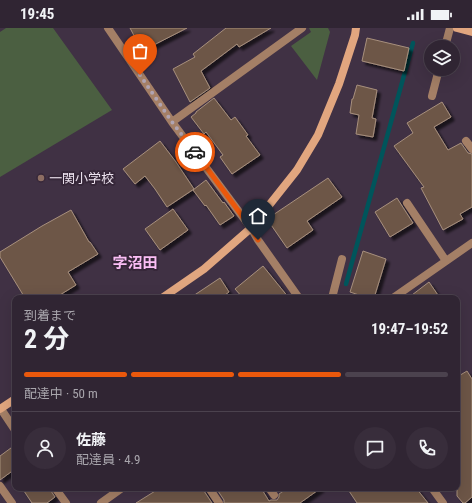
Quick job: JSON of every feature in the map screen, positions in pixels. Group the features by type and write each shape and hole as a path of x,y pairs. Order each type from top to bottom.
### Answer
{"street":[{"path":"108,28 172,122 251,228 296,295"},
{"path":"172,122 302,28"},
{"path":"166,295 204,268 251,228 297,170 318,135 339,84 356,28"},
{"path":"447,40 450,28"},
{"path":"457,28 472,32"},
{"path":"432,96 437,76"},
{"path":"466,141 472,149"},
{"path":"407,203 446,261"},
{"path":"397,295 472,243"},
{"path":"333,295 342,259"},
{"path":"12,401 1,409 12,426"},
{"path":"0,486 12,503"},
{"path":"58,491 66,503"},
{"path":"101,503 118,491"},
{"path":"210,491 219,503"},
{"path":"271,491 274,495"},
{"path":"434,491 443,503"}],"green space":[{"path":"6,28 53,28 112,110 0,177 0,32"},
{"path":"309,28 328,28 330,32 317,80 291,46 311,32"}],"building":[{"path":"130,28 187,28 142,51"},
{"path":"226,28 271,28 239,47 237,44 201,71 210,88 190,102 173,69 195,57 193,54"},
{"path":"367,38 409,48 404,71 362,61"},
{"path":"357,85 377,90 372,118 376,119 373,137 356,134 359,115 350,113 352,99"},
{"path":"214,98 231,120 235,117 248,135 246,136 260,155 232,174 220,157 223,155 206,132 204,134 191,117"},
{"path":"442,102 451,117 434,127 448,150 461,143 468,153 472,154 472,207 460,214 463,219 443,230 421,188 424,187 394,146 413,133 407,123"},
{"path":"160,141 194,189 167,207 145,176 135,184 123,169"},
{"path":"328,178 342,197 307,221 313,230 287,248 267,219"},
{"path":"206,180 234,216 220,225 193,190"},
{"path":"397,198 413,223 390,237 375,212"},
{"path":"173,209 188,230 160,250 145,229"},
{"path":"71,210 89,242 98,254 68,272 76,285 60,295 23,295 0,257 0,252"},
{"path":"363,251 386,259 375,295 359,295 350,292"},
{"path":"263,266 287,295 240,295 235,289"},
{"path":"220,278 229,292 225,295 194,295"},
{"path":"429,282 438,295 412,295"},
{"path":"467,371 472,379 472,497 465,503 463,503 457,496 457,491 460,491 460,375"},
{"path":"12,447 12,471 0,480 0,456"},
{"path":"24,491 51,491 55,497 47,503 32,503"},
{"path":"155,491 204,491 212,503 136,503"},
{"path":"218,491 263,491 269,501 277,500 279,494 284,491 317,491 300,503 224,503 224,500"},
{"path":"349,491 418,491 428,503 357,503"}],"waterway":[{"path":"346,284 413,43"}],"way so far":[{"path":"140,75 172,122 195,152"}],"place":[{"name":"一関小学校","path":"41,178"}],"district":[{"name":"字沼田","path":"135,263"}],"route":[{"path":"195,152 251,228 258,240"}]}
